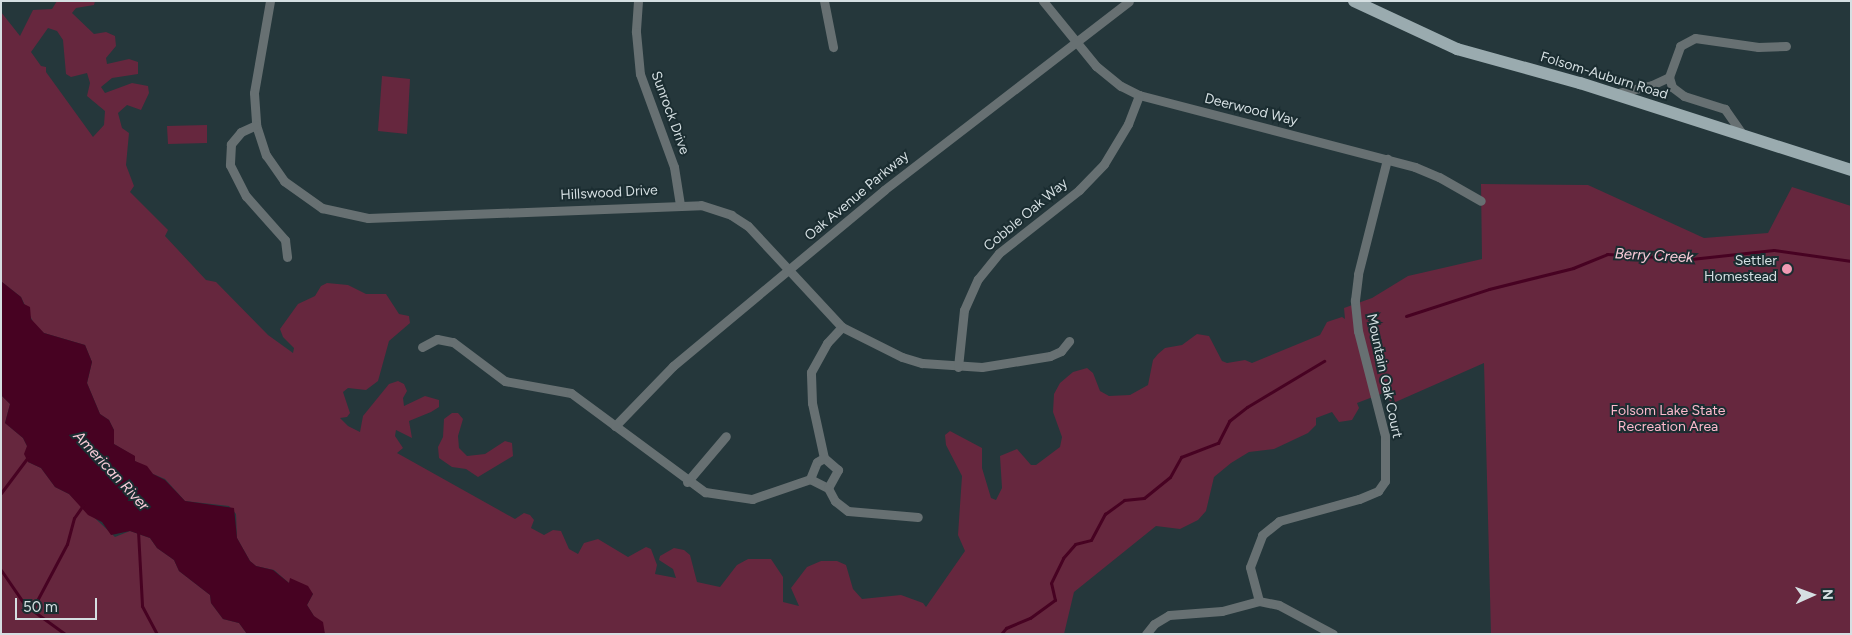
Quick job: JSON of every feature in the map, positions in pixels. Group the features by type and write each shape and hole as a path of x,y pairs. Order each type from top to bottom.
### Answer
{"main road":[{"name":"Folsom-Auburn Road","path":"1354,1 1457,49 1614,94 1851,170"}],"street":[{"name":"Hillswood Drive","path":"270,1 254,93 256,125 266,155 284,181 308,201 352,217 680,204 711,207 740,220 790,270 842,327 902,357 922,363 958,367 1003,364 1050,356 1061,351 1069,341"},
{"name":"Sunrock Drive","path":"638,1 636,32 640,74 674,167 680,204"},
{"path":"824,1 833,47"},
{"name":"Deerwood Way","path":"1043,1 1108,77 1139,95 1387,159 1439,177 1481,201"},
{"name":"Oak Avenue Parkway","path":"614,426 673,366 898,178 1129,1"},
{"path":"1743,135 1725,109 1676,91 1670,77 1680,46 1689,38 1758,47 1786,46"},
{"path":"1614,94 1652,85 1670,77"},
{"name":"Cobble Oak Way","path":"958,367 964,310 978,279 999,253 1078,190 1104,164 1128,124 1139,95"},
{"path":"256,125 241,132 231,144 230,165 246,196 285,240 287,256"},
{"name":"Mountain Oak Court","path":"1259,601 1250,566 1262,535 1279,521 1368,496 1378,491 1385,481 1385,436 1359,335 1355,305 1358,274 1387,159"},
{"path":"828,488 838,470 824,458 812,403 811,372 827,343 842,327"},
{"path":"422,347 437,339 453,342 497,377 514,384 555,388 571,392 687,482 718,496 752,499 810,479 828,488 835,502 848,511 918,517"},
{"path":"687,482 726,436"},
{"path":"810,479 817,462 824,458"},
{"path":"1146,634 1154,624 1169,615 1222,611 1259,601 1279,605 1333,634"}],"green space":[{"name":"Folsom Lake State Recreation Area","path":"57,1 95,1 94,5 76,8 72,13 94,34 106,32 115,36 116,46 106,58 107,64 129,59 138,62 138,74 112,78 101,87 105,93 132,83 148,86 149,93 141,110 127,105 118,113 122,128 129,133 126,165 134,186 130,192 168,230 165,236 206,280 216,282 268,335 293,353 294,348 283,337 280,329 298,304 315,296 321,286 327,283 348,285 366,294 386,294 399,314 409,316 410,323 389,341 378,381 366,390 348,388 343,392 350,413 347,417 340,418 348,426 360,432 363,416 389,384 398,381 404,384 407,391 403,398 404,406 425,396 439,400 439,407 409,421 412,438 396,430 395,436 403,448 397,453 515,519 524,513 530,515 534,520 531,528 544,535 553,530 561,531 569,549 578,554 584,543 598,539 628,557 646,547 651,549 657,565 655,574 676,578 673,569 659,560 660,556 674,548 684,550 690,555 697,582 720,587 737,565 748,559 771,559 783,577 783,602 799,606 791,588 807,567 821,561 837,561 846,565 853,589 862,599 901,595 923,603 926,607 965,551 958,535 962,476 946,445 945,435 950,431 982,448 982,468 991,498 996,500 1002,488 1000,456 1017,449 1031,465 1036,465 1060,447 1062,437 1053,412 1054,394 1060,383 1073,372 1087,368 1093,373 1100,391 1109,396 1130,395 1148,385 1153,360 1158,354 1165,348 1182,345 1197,334 1209,336 1222,361 1227,363 1245,360 1252,363 1320,335 1327,322 1342,317 1345,319 1344,308 1372,298 1408,276 1482,259 1481,184 1588,185 1704,238 1768,233 1792,187 1851,206 1851,634 1491,634 1484,363 1391,404 1386,392 1357,403 1359,408 1352,420 1339,422 1332,412 1316,418 1316,425 1308,433 1274,449 1249,452 1231,463 1214,477 1206,511 1198,520 1180,529 1156,526 1074,592 1064,634 325,634 307,605 313,594 299,583 289,583 274,570 256,566 250,561 237,538 236,514 229,506 185,501 165,479 153,474 135,461 134,456 114,444 114,430 109,420 100,414 87,383 92,362 85,345 44,333 35,326 21,297 2,282 1,12 20,36 33,10 52,9","holes":["48,28 57,31 63,40 66,74 71,77 87,73 90,83 87,96 105,111 104,125 93,137 46,72 46,67 41,66 31,52"]},
{"path":"382,76 410,79 407,134 378,131"},
{"path":"207,125 207,143 168,144 167,126"},
{"path":"1,395 10,404 5,423 23,438 27,446 28,462 41,468 55,487 69,494 115,537 130,531 150,538 157,548 174,560 179,571 210,595 211,603 223,619 239,623 247,634 1,634"},
{"path":"452,413 458,413 463,419 458,436 459,448 467,456 485,454 505,441 512,443 513,456 478,477 466,469 452,467 439,458 438,447 443,437 444,419"}],"water":[{"name":"American River","path":"1,276 2,282 21,297 24,304 30,307 31,319 44,333 85,345 92,362 87,383 100,414 109,420 114,430 114,444 135,456 135,461 147,466 153,474 165,480 185,501 234,508 237,538 250,561 256,566 273,570 289,583 290,578 308,586 313,594 307,605 314,616 323,622 325,634 247,634 239,623 223,619 211,603 210,595 179,571 174,560 157,548 150,538 130,531 111,535 102,522 88,515 69,494 55,487 41,468 28,462 24,454 27,446 23,438 5,423 10,404 1,395"}],"waterway":[{"name":"Berry Creek","path":"1406,316 1489,289 1573,268 1607,254 1691,259 1774,250 1851,261"},
{"path":"1001,634 1006,628 1030,618 1055,600 1051,583 1063,558 1075,544 1091,540 1105,514 1124,500 1144,498 1170,477 1181,457 1218,443 1229,421 1247,407 1324,361"},
{"path":"1,493 28,457"},
{"path":"32,610 67,544 74,518 83,505"},
{"path":"138,531 142,606 157,634"},
{"path":"1,570 25,605 65,634"}],"place":[{"name":"Settler Homestead","path":"1787,269"}]}
